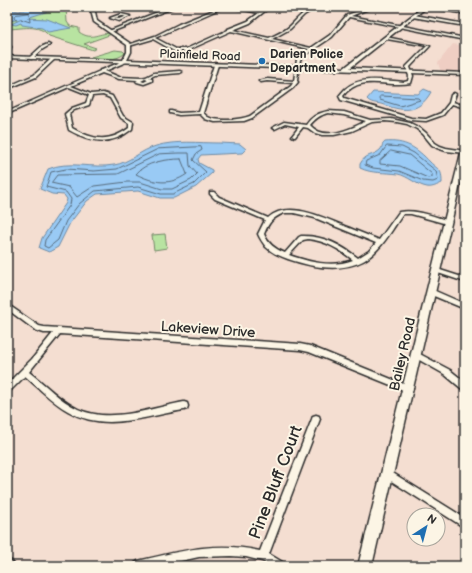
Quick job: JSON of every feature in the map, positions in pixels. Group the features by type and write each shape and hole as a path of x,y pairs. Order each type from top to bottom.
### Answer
{"street":[{"path":"92,7 95,21 129,45"},
{"path":"151,7 165,10"},
{"path":"110,31 174,7"},
{"path":"129,45 153,38 223,7"},
{"path":"230,7 260,13"},
{"path":"153,38 175,50 184,50 249,22 269,7"},
{"path":"270,40 289,28 301,16 316,7"},
{"path":"170,112 179,114 201,113 206,118 215,121 235,122 246,119 287,92 296,82 300,57 331,36 348,16 372,7"},
{"path":"345,70 427,7 438,8"},
{"path":"432,7 464,12"},
{"path":"123,19 129,16 121,14 111,18 135,22"},
{"path":"348,16 465,39"},
{"path":"414,16 465,25"},
{"path":"229,30 311,49"},
{"path":"387,38 429,46 409,65 411,81 407,83 355,84 344,90 341,96 342,99 418,120 439,116 451,103 454,94"},
{"path":"7,43 7,54"},
{"path":"30,58 42,48 49,45"},
{"path":"7,113 124,62 129,52 129,45"},
{"name":"Plainfield Road","path":"7,57 465,74"},
{"path":"7,88 35,76 53,59"},
{"path":"201,113 216,65"},
{"path":"101,71 118,78 140,79 147,78 154,74 180,72"},
{"path":"261,81 296,82"},
{"path":"68,86 91,95 103,94 111,97 122,117 131,122 131,128 115,137 100,140 92,139 70,129 67,114 73,109 88,104 91,95"},
{"path":"451,103 465,107"},
{"path":"309,127 309,124 320,114 327,111 336,112 369,121 388,120 411,125 422,130 435,145 443,149 465,151"},
{"path":"274,128 284,123 301,127 309,127 321,132 336,133 352,130 369,121"},
{"path":"294,136 301,127"},
{"name":"Bailey Road","path":"364,566 388,474 465,151"},
{"path":"212,193 217,198 269,220"},
{"path":"380,243 304,212 285,212 269,220 262,231 262,238 269,247 303,262 320,266 336,266 373,253 380,243 401,213 411,212 447,222"},
{"path":"286,255 301,238 312,236 344,249 356,260"},
{"path":"437,271 465,280"},
{"path":"431,292 465,307"},
{"name":"Lakeview Drive","path":"7,306 37,328 58,331 300,347 310,349 408,389"},
{"path":"7,389 26,373 58,331"},
{"path":"416,355 447,372 465,387"},
{"path":"26,373 68,407 91,417 115,419 184,406"},
{"name":"Pine Bluff Court","path":"263,556 316,418"},
{"path":"388,474 465,523"},
{"path":"138,566 208,551 233,551 263,556 281,566"},
{"path":"7,563 10,566"}],"shaded area":[{"path":"453,44 465,46 465,73 441,72 438,63"}],"green space":[{"path":"61,7 66,7 67,22 70,26 79,28 79,32 84,35 92,36 107,33 112,34 84,44 96,48 93,50 49,36 40,29 7,29 7,21 20,19"},
{"path":"115,50 123,51 125,53 114,59 99,59 91,57"},
{"path":"165,234 167,248 154,250 152,235"}],"water":[{"path":"36,7 61,7 27,18 47,19 71,28 48,32 42,28 22,25 21,23 16,25 11,24 22,19 7,21 7,9 19,11"},
{"path":"424,89 431,92 421,105 415,108 396,108 371,102 367,99 373,92 418,94"},
{"path":"179,142 240,144 246,149 242,153 201,155 198,159 199,163 212,170 212,173 196,187 174,198 160,198 138,191 97,194 87,201 70,223 58,247 49,252 39,248 42,238 66,203 67,199 64,195 52,194 40,189 48,169 64,165 106,166 119,164 145,150 163,144"},
{"path":"385,142 399,142 415,149 441,172 442,183 433,187 427,187 398,174 374,172 360,168 362,161 380,150"}],"place":[{"name":"Darien Police Department","path":"262,61"}]}
